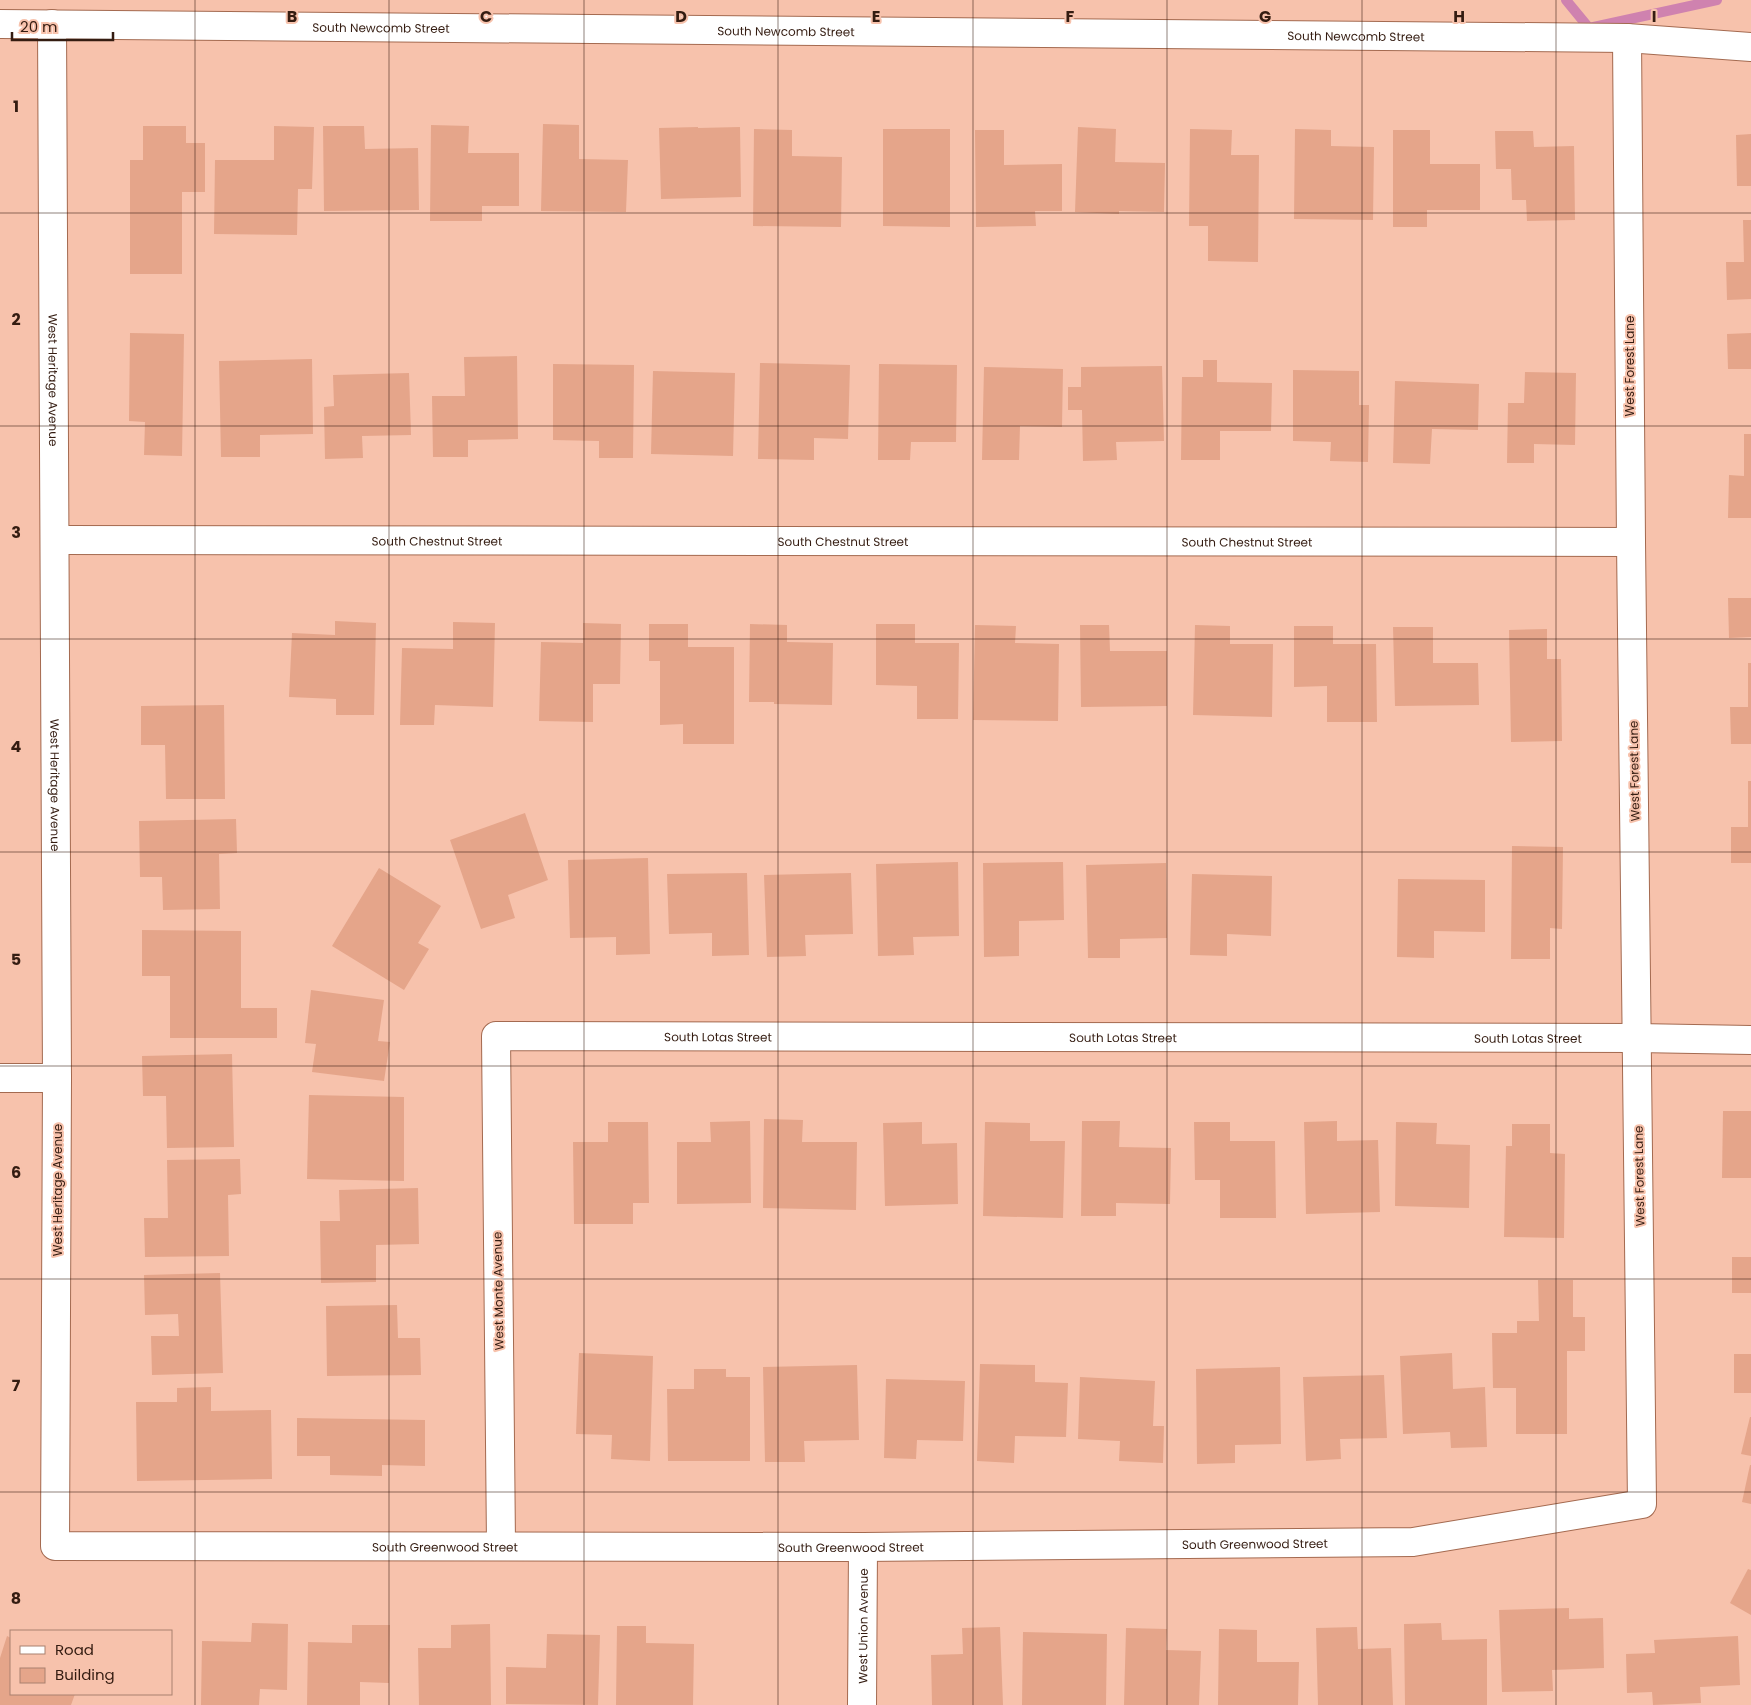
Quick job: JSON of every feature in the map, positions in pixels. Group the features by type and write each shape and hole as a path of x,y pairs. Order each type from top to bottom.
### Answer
{"street":[{"name":"South Newcomb Street","path":"0,24 1627,38 1751,47"},
{"name":"West Heritage Avenue","path":"52,24 57,1078 55,1546"},
{"name":"West Forest Lane","path":"1627,38 1642,1504"},
{"name":"South Chestnut Street","path":"55,540 1631,542"},
{"name":"South Lotas Street","path":"496,1036 1637,1038 1751,1040"},
{"name":"West Monte Avenue","path":"496,1036 501,1545"},
{"path":"0,1078 57,1078"},
{"name":"South Greenwood Street","path":"55,1546 501,1545 863,1547 1413,1542 1642,1504"},
{"name":"West Union Avenue","path":"862,1705 863,1547"}],"building":[{"path":"543,124 579,125 579,159 628,160 626,212 541,211"},
{"path":"431,125 469,126 468,153 519,153 519,206 482,206 482,221 430,221"},
{"path":"143,126 186,126 186,143 205,143 205,192 182,192 182,274 130,274 130,160 143,160"},
{"path":"274,126 314,127 312,189 298,189 297,235 214,234 215,160 274,160"},
{"path":"323,126 364,126 365,149 418,148 419,210 324,211"},
{"path":"740,127 741,197 661,199 659,128"},
{"path":"1078,127 1116,129 1115,162 1165,163 1164,212 1119,211 1119,214 1075,212"},
{"path":"754,129 792,130 792,156 842,157 841,227 753,226"},
{"path":"883,129 950,129 950,227 883,226"},
{"path":"1190,129 1232,130 1231,155 1259,155 1258,262 1208,261 1208,226 1189,226"},
{"path":"1295,129 1331,130 1331,146 1374,147 1373,220 1294,219"},
{"path":"975,130 1004,130 1004,165 1062,164 1062,211 1035,211 1036,226 976,227"},
{"path":"1393,130 1430,130 1430,164 1480,164 1480,210 1427,210 1427,227 1393,227"},
{"path":"1495,131 1533,131 1534,147 1574,146 1575,220 1527,221 1526,200 1512,200 1511,169 1496,169"},
{"path":"1751,134 1751,186 1737,186 1736,135"},
{"path":"1743,220 1751,220 1751,299 1727,300 1726,262 1744,262"},
{"path":"130,333 184,334 182,456 144,455 145,422 129,421"},
{"path":"1751,333 1751,369 1728,369 1727,334"},
{"path":"517,356 518,439 468,440 468,457 433,457 432,396 465,396 464,357"},
{"path":"312,359 313,434 260,435 260,457 221,457 219,361"},
{"path":"1203,360 1217,360 1217,382 1272,383 1271,431 1220,431 1220,460 1181,460 1182,377 1203,377"},
{"path":"760,363 850,365 848,439 814,438 814,460 758,459"},
{"path":"553,364 634,365 633,458 599,458 599,441 553,440"},
{"path":"879,364 957,365 956,442 911,442 910,460 878,460"},
{"path":"1162,366 1164,441 1116,442 1117,460 1083,461 1082,410 1068,410 1068,387 1081,387 1081,367"},
{"path":"984,367 1063,369 1062,427 1020,426 1019,460 982,460"},
{"path":"1293,370 1359,371 1359,405 1369,405 1368,462 1330,461 1331,442 1293,441"},
{"path":"653,371 735,373 733,456 651,454"},
{"path":"1525,372 1576,373 1575,445 1534,444 1534,463 1507,463 1508,403 1524,403"},
{"path":"409,373 411,435 362,436 363,458 325,459 324,407 334,406 333,375"},
{"path":"1395,381 1479,384 1478,430 1432,429 1430,464 1393,463"},
{"path":"1744,434 1751,434 1751,518 1728,518 1729,475 1744,476"},
{"path":"1728,598 1751,598 1751,637 1729,638"},
{"path":"335,621 376,623 374,715 336,715 336,699 289,697 292,633 335,635"},
{"path":"453,622 495,623 493,707 435,705 434,725 400,725 402,648 453,649"},
{"path":"583,623 621,624 620,684 593,684 593,722 539,721 541,642 583,643"},
{"path":"649,624 688,624 688,647 734,647 734,744 683,744 683,724 660,725 660,661 649,661"},
{"path":"750,624 787,625 787,642 833,643 832,705 749,702"},
{"path":"876,624 915,624 915,643 959,643 958,719 917,719 917,686 876,685"},
{"path":"975,625 1016,626 1015,643 1059,644 1058,721 973,720"},
{"path":"1080,625 1109,625 1110,651 1167,651 1167,706 1081,707"},
{"path":"1195,625 1230,626 1230,644 1273,644 1272,717 1193,715"},
{"path":"1294,626 1333,626 1333,644 1376,644 1377,722 1327,722 1327,686 1294,687"},
{"path":"1393,627 1433,627 1433,663 1478,663 1479,705 1395,706"},
{"path":"1547,629 1547,659 1561,659 1562,741 1511,742 1509,630"},
{"path":"1748,663 1751,663 1751,744 1731,744 1730,707 1748,707"},
{"path":"224,705 225,799 166,799 165,745 141,745 141,706"},
{"path":"1748,781 1751,781 1751,863 1731,863 1731,827 1748,827"},
{"path":"525,813 548,880 508,895 515,918 481,929 450,840"},
{"path":"236,819 237,853 219,854 220,909 163,910 162,877 140,877 139,821"},
{"path":"1512,846 1563,847 1562,929 1550,928 1550,959 1511,959"},
{"path":"648,858 650,954 616,955 616,937 570,938 568,860"},
{"path":"958,862 959,936 913,937 914,955 878,956 876,864"},
{"path":"1063,862 1064,920 1019,921 1019,956 984,957 983,863"},
{"path":"1166,863 1167,938 1120,939 1120,958 1088,958 1086,865"},
{"path":"379,868 441,906 418,943 429,949 404,990 332,946"},
{"path":"747,873 749,955 712,956 712,933 669,934 667,874"},
{"path":"851,873 853,934 805,935 806,956 767,957 764,875"},
{"path":"1192,874 1272,876 1271,936 1227,934 1227,956 1190,955"},
{"path":"1398,879 1485,880 1485,932 1434,931 1434,958 1397,957"},
{"path":"142,930 241,931 241,1008 277,1008 277,1038 170,1038 170,976 142,976"},
{"path":"311,990 384,1000 378,1041 390,1042 384,1081 312,1072 316,1044 305,1043"},
{"path":"232,1054 234,1147 167,1148 166,1096 143,1096 142,1056"},
{"path":"309,1095 404,1097 404,1181 307,1179"},
{"path":"1723,1111 1751,1111 1751,1178 1722,1178"},
{"path":"764,1119 803,1120 802,1142 857,1142 856,1210 763,1208"},
{"path":"750,1121 751,1203 677,1204 677,1142 711,1142 710,1122"},
{"path":"1082,1121 1120,1121 1119,1147 1171,1148 1170,1204 1116,1203 1116,1216 1081,1216"},
{"path":"1337,1121 1337,1141 1378,1140 1380,1212 1306,1214 1304,1122"},
{"path":"608,1122 648,1122 649,1203 633,1203 633,1224 574,1224 573,1142 608,1142"},
{"path":"922,1122 922,1144 957,1143 958,1204 885,1206 883,1123"},
{"path":"985,1122 1030,1123 1030,1141 1065,1141 1063,1218 983,1216"},
{"path":"1194,1122 1230,1122 1230,1141 1275,1141 1276,1218 1220,1218 1220,1180 1195,1180"},
{"path":"1396,1122 1437,1123 1436,1144 1470,1145 1469,1208 1395,1206"},
{"path":"1512,1124 1550,1124 1550,1153 1565,1154 1564,1238 1504,1237 1506,1146 1512,1146"},
{"path":"240,1159 241,1194 228,1195 229,1256 145,1257 144,1218 168,1218 167,1160"},
{"path":"418,1188 419,1244 376,1245 376,1282 321,1283 320,1221 340,1221 339,1190"},
{"path":"1732,1257 1751,1257 1751,1293 1732,1293"},
{"path":"220,1273 223,1373 152,1375 151,1336 179,1336 178,1314 145,1315 144,1275"},
{"path":"1538,1280 1573,1280 1573,1317 1585,1317 1585,1351 1567,1351 1567,1434 1516,1434 1516,1388 1493,1388 1492,1333 1517,1333 1517,1321 1539,1321"},
{"path":"397,1305 398,1338 420,1338 421,1375 327,1376 326,1306"},
{"path":"579,1353 653,1356 650,1461 611,1459 612,1435 576,1434"},
{"path":"1452,1353 1453,1389 1485,1387 1487,1447 1451,1448 1450,1432 1403,1434 1400,1356"},
{"path":"1734,1354 1751,1354 1751,1393 1734,1393"},
{"path":"980,1364 1035,1365 1035,1382 1068,1383 1066,1437 1015,1436 1014,1463 977,1461"},
{"path":"857,1365 859,1440 804,1441 805,1462 765,1462 763,1367"},
{"path":"1280,1367 1281,1444 1235,1445 1235,1463 1197,1464 1196,1369"},
{"path":"694,1369 726,1369 726,1377 750,1377 750,1461 668,1461 667,1389 694,1389"},
{"path":"1384,1375 1387,1438 1340,1439 1341,1459 1306,1461 1303,1377"},
{"path":"1080,1377 1155,1381 1153,1426 1164,1426 1163,1463 1119,1461 1120,1441 1078,1439"},
{"path":"886,1379 965,1381 963,1441 917,1440 916,1459 884,1458"},
{"path":"211,1387 211,1411 271,1410 272,1479 137,1481 136,1402 177,1402 177,1388"},
{"path":"1751,1417 1751,1456 1741,1454"},
{"path":"297,1418 425,1420 425,1466 382,1465 382,1476 330,1475 330,1456 297,1456"},
{"path":"1751,1465 1751,1504 1742,1502"},
{"path":"1748,1569 1751,1570 1751,1615 1730,1603"},
{"path":"1569,1608 1569,1619 1603,1618 1604,1668 1552,1670 1553,1691 1502,1692 1499,1610"},
{"path":"252,1623 288,1624 287,1690 260,1689 259,1705 201,1705 202,1641 251,1642"},
{"path":"1441,1623 1442,1640 1487,1639 1487,1705 1405,1705 1404,1624"},
{"path":"490,1624 491,1705 419,1705 418,1648 451,1648 451,1625"},
{"path":"352,1625 390,1625 389,1683 360,1682 360,1705 307,1705 308,1642 352,1643"},
{"path":"617,1626 646,1626 646,1643 694,1644 693,1705 616,1705"},
{"path":"1000,1627 1003,1705 932,1705 931,1655 963,1654 962,1628"},
{"path":"1357,1627 1358,1649 1391,1648 1393,1705 1318,1705 1316,1628"},
{"path":"1126,1628 1167,1629 1166,1650 1201,1651 1199,1705 1124,1705"},
{"path":"1219,1629 1257,1630 1257,1662 1299,1662 1298,1705 1218,1705"},
{"path":"1023,1632 1107,1634 1106,1705 1022,1705"},
{"path":"547,1634 600,1635 598,1705 506,1704 506,1667 546,1668"},
{"path":"7,1636 10,1638 10,1695 75,1695 71,1705 0,1705 0,1658"},
{"path":"1738,1636 1740,1685 1700,1687 1701,1703 1653,1705 1652,1692 1627,1693 1626,1654 1655,1653 1654,1640"}],"waterway":[{"path":"1566,0 1589,28 1717,0"}]}
